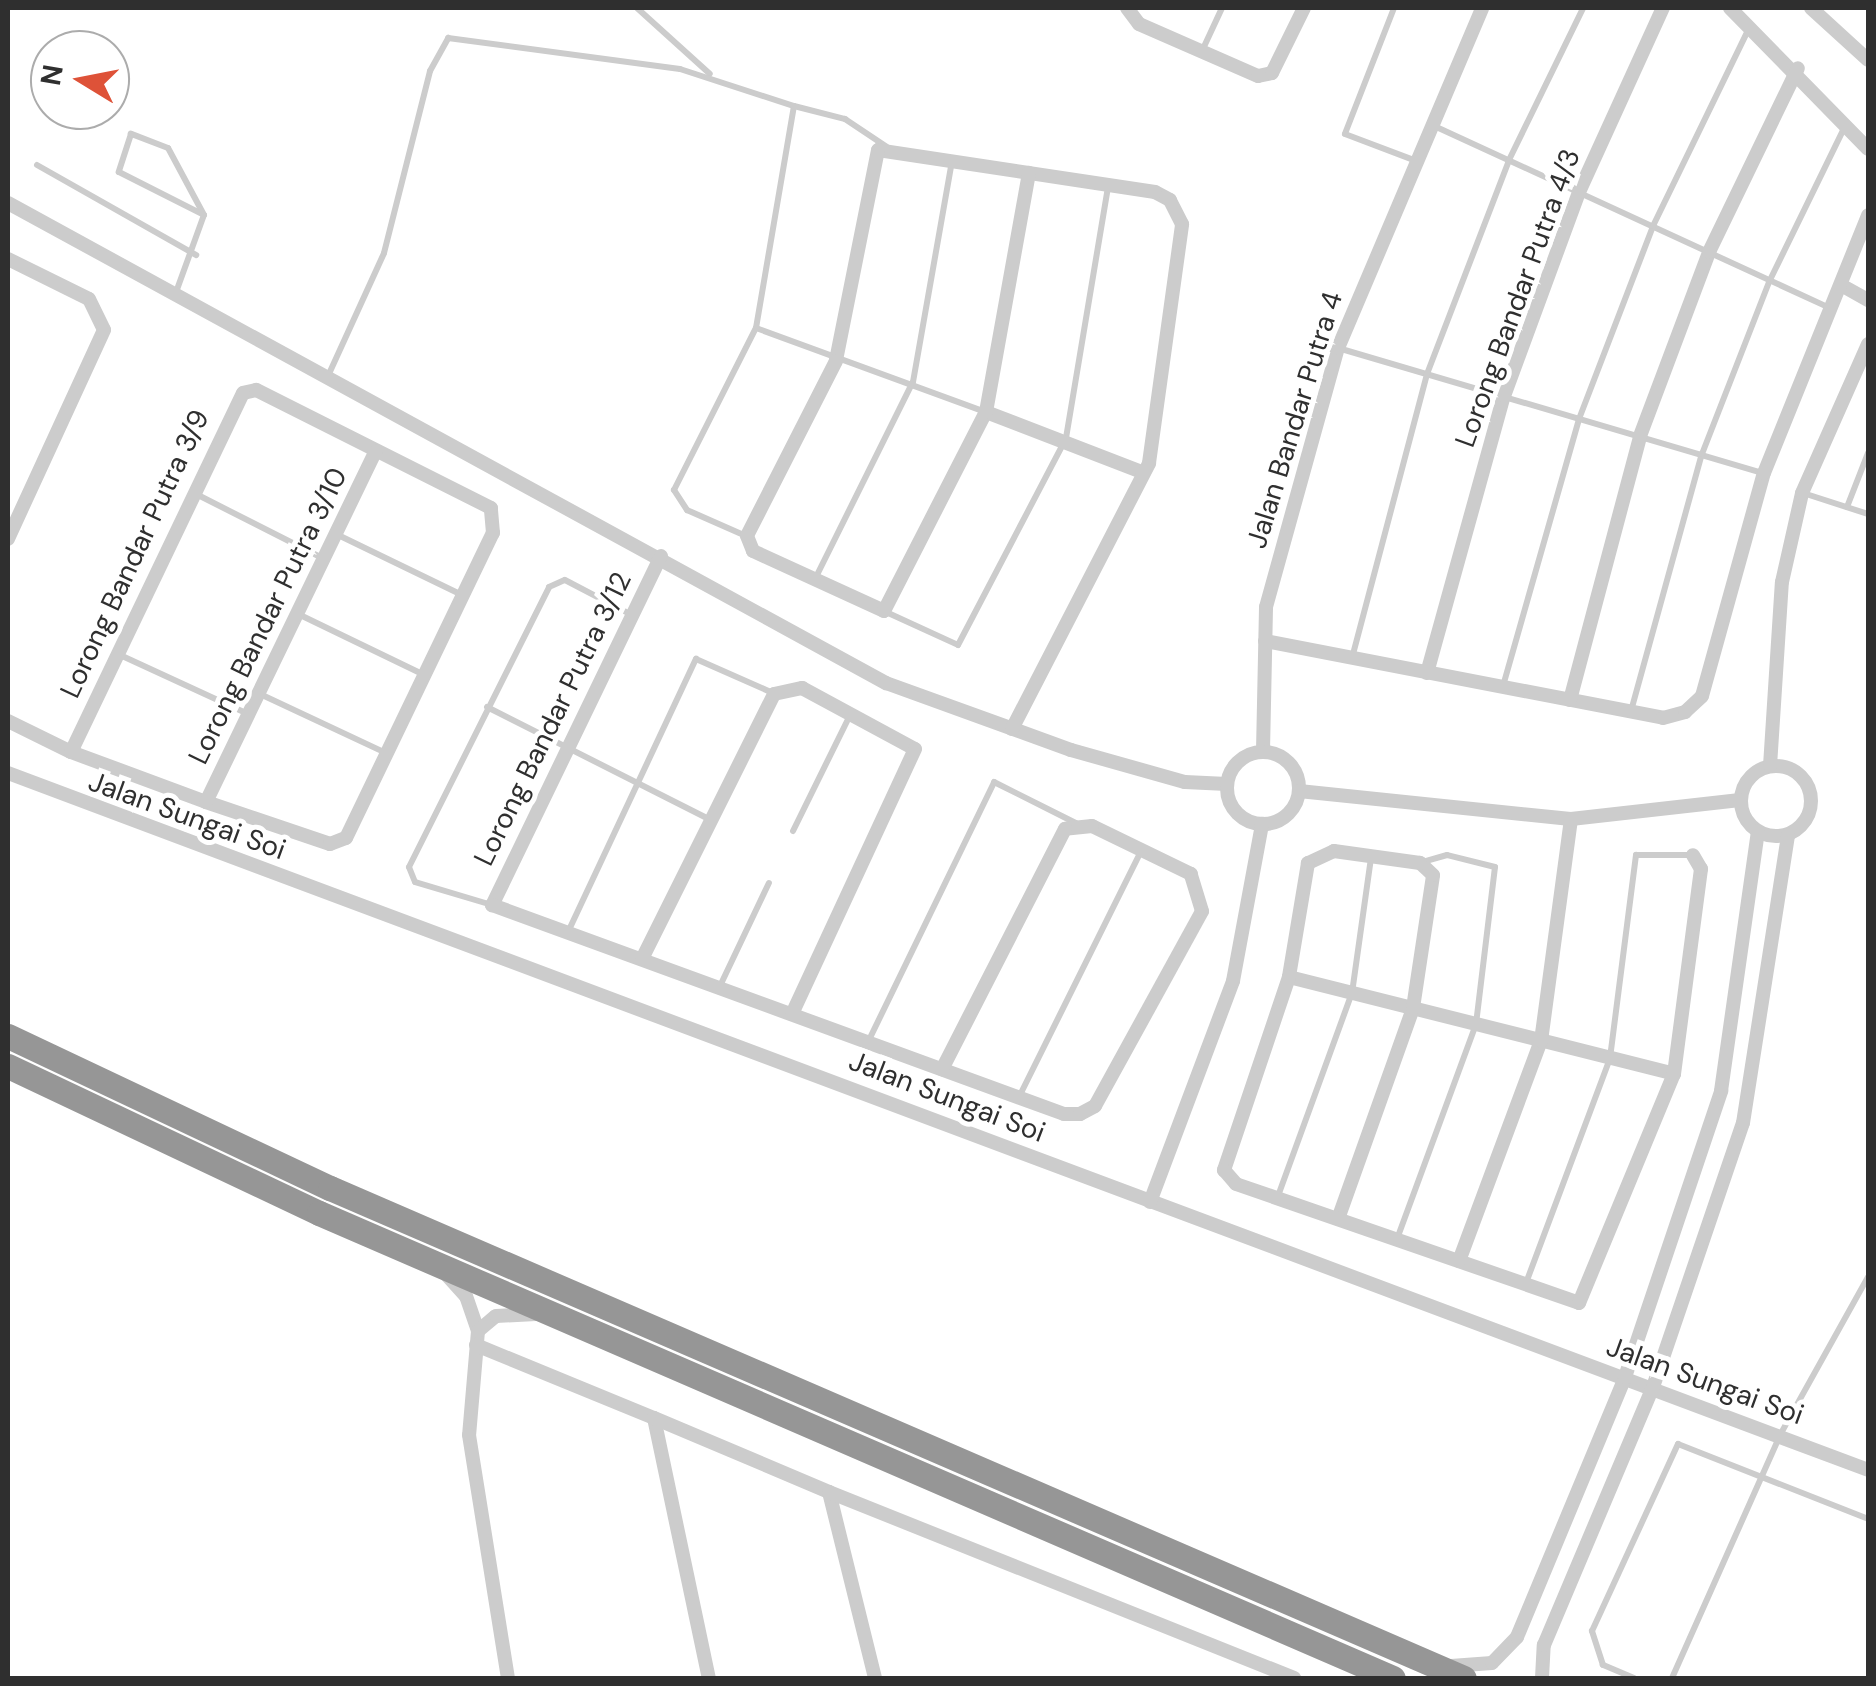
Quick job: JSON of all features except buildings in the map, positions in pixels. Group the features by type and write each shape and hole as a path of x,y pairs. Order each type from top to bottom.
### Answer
{"highway":[{"path":"8,1036 330,1188 1464,1678"},
{"path":"8,1066 436,1264 1393,1678"}],"street":[{"path":"1127,8 1139,24 1258,76 1272,72 1304,8"},
{"name":"Jalan Bandar Putra 4","path":"1263,751 1266,608 1338,348 1412,159 1482,8"},
{"name":"Lorong Bandar Putra 4/3","path":"1427,672 1504,396 1579,192 1664,8"},
{"path":"1730,8 1798,68 1848,121 1868,149"},
{"path":"1811,8 1868,60"},
{"path":"1570,700 1640,436 1708,252 1798,68"},
{"path":"1012,729 1144,472 1182,224 1155,192 887,147 871,162 836,361 747,536 753,551 882,612 986,412 1029,173"},
{"path":"8,204 661,556 886,683 1012,729 1184,782 1228,784"},
{"path":"1266,641 1631,712 1685,712 1702,696 1764,473 1868,216"},
{"path":"8,258 89,298 102,318 102,341 8,538"},
{"path":"1842,286 1868,300"},
{"path":"1770,766 1782,582 1802,493 1868,344"},
{"name":"Lorong Bandar Putra 3/9","path":"71,752 114,652 234,401 256,390 375,452"},
{"path":"986,412 1066,438 1144,472"},
{"path":"8,722 71,752 206,802 330,844 346,838 390,754 492,533 490,508 375,452"},
{"name":"Lorong Bandar Putra 3/10","path":"206,802 375,452"},
{"name":"Lorong Bandar Putra 3/12","path":"492,904 661,556"},
{"path":"642,959 774,694 802,688 906,738 914,765 792,1014"},
{"path":"1263,751 1288,762 1299,791 1289,812 1262,824 1232,807 1228,784 1237,763 1263,751"},
{"path":"1542,1678 1544,1645 1652,1386 1744,1123 1788,835 1806,821 1812,798 1802,776 1770,766 1749,778 1740,800"},
{"name":"Jalan Sungai Soi","path":"8,772 1868,1470"},
{"path":"1299,791 1572,819 1740,800"},
{"path":"1425,1664 1492,1663 1508,1651 1625,1377 1721,1091 1758,832 1740,800"},
{"path":"1459,1261 1541,1041 1572,819"},
{"path":"492,904 1064,1114 1095,1106 1202,911 1191,874 1077,824 1065,829 942,1069"},
{"path":"1150,1202 1233,981 1262,824"},
{"path":"1758,832 1788,835"},
{"path":"1338,1219 1413,1008 1433,875 1420,862 1323,852 1304,872 1289,977 1224,1170 1277,1198 1579,1303 1674,1074 1701,869 1693,855"},
{"path":"1289,977 1674,1074"},
{"path":"436,1264 466,1296 477,1338 469,1435 508,1678"},
{"path":"477,1338 496,1316 556,1316"},
{"path":"477,1338 829,1492 1294,1678"},
{"path":"654,1418 709,1678"},
{"path":"829,1492 875,1678"}],"lane":[{"path":"637,8 714,77"},
{"path":"1202,52 1222,8"},
{"path":"1394,8 1344,134 1412,159"},
{"path":"1352,658 1427,374 1509,160 1583,8"},
{"path":"1503,687 1579,418 1652,226 1751,24"},
{"path":"328,376 394,224 443,42 489,40 714,77 794,106 845,118 887,147"},
{"path":"747,536 687,510 674,490 756,328 794,106"},
{"path":"1631,712 1702,454 1770,280 1848,121"},
{"path":"1428,123 1830,308"},
{"path":"174,296 196,255 204,214 168,148 131,134 119,172 204,214"},
{"path":"813,582 912,382 952,158"},
{"path":"36,164 196,255"},
{"path":"882,612 958,645 1066,438 1108,185"},
{"path":"756,328 836,361 912,382 986,412"},
{"path":"1338,348 1764,473"},
{"path":"1848,507 1868,453"},
{"path":"190,492 322,558"},
{"path":"1802,493 1868,514"},
{"path":"335,534 462,595"},
{"path":"492,904 414,882 409,867 487,707 555,582 631,614"},
{"path":"295,612 426,676"},
{"path":"114,652 248,714"},
{"path":"568,932 641,786 696,659 774,694"},
{"path":"258,693 390,754"},
{"path":"487,707 710,820"},
{"path":"794,831 851,712"},
{"path":"868,1042 986,790 1007,782 1077,824"},
{"path":"1018,1097 1142,850"},
{"path":"1525,1284 1610,1058 1636,855 1693,855"},
{"path":"1277,1198 1352,993 1371,856"},
{"path":"1397,1240 1476,1024 1494,867 1446,856 1420,862"},
{"path":"719,988 768,883"},
{"path":"1672,1678 1780,1435 1868,1277"},
{"path":"1634,1678 1602,1665 1592,1632 1670,1452 1690,1443 1868,1519"}]}
